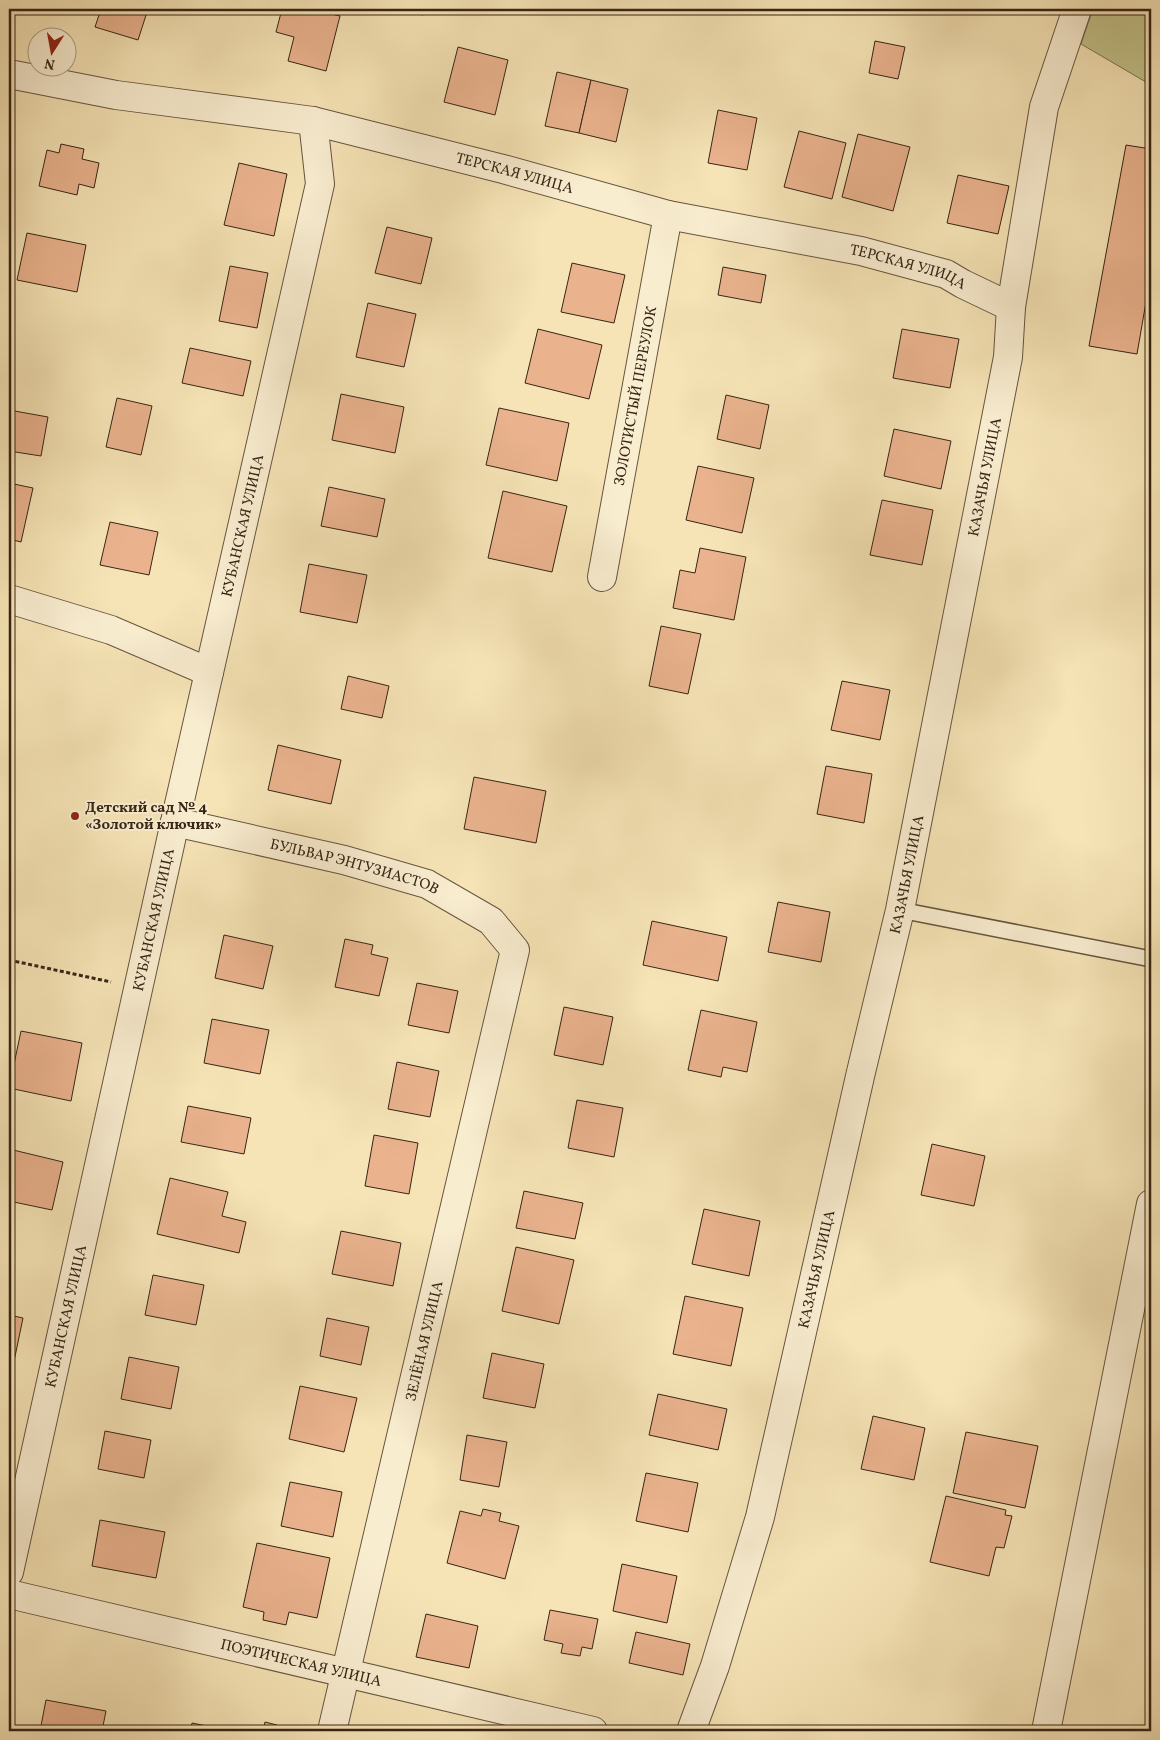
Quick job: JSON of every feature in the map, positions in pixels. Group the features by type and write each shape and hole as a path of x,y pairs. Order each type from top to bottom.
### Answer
{"street":[{"name":"КАЗАЧЬЯ УЛИЦА","path":"691,1731 715,1666 760,1517 859,1081 900,910 1008,357 1011,307 1044,107 1077,9"},
{"name":"ТЕРСКАЯ УЛИЦА","path":"9,74 116,95 314,122 503,169 668,216 852,249 880,256 946,274 1011,307"},
{"name":"КУБАНСКАЯ УЛИЦА","path":"9,1572 175,822 320,184 314,122"},
{"name":"ЗОЛОТИСТЫЙ ПЕРЕУЛОК","path":"602,577 668,216"},
{"path":"9,599 111,630 209,672"},
{"name":"БУЛЬВАР ЭНТУЗИАСТОВ","path":"175,822 344,860 427,884 491,921 515,950"},
{"name":"ЗЕЛЁНАЯ УЛИЦА","path":"332,1731 515,950"},
{"path":"1046,1731 1151,1204"},
{"name":"ПОЭТИЧЕСКАЯ УЛИЦА","path":"9,1594 593,1731"}],"lane":[{"path":"900,910 1151,959"}],"path":[{"path":"9,960 138,988"}],"shaded area":[{"path":"1093,9 1151,9 1151,85 1081,44"}],"building":[{"path":"101,9 148,9 138,40 95,27"},
{"path":"282,9 310,9 340,16 326,71 288,61 294,37 276,32"},
{"path":"402,9 425,9 423,15"},
{"path":"875,41 905,47 898,79 869,73"},
{"path":"458,47 508,60 495,115 444,102"},
{"path":"557,72 591,80 579,133 545,126"},
{"path":"591,80 628,89 616,142 579,133"},
{"path":"718,110 757,118 747,170 708,163"},
{"path":"799,131 846,143 832,199 784,187"},
{"path":"858,134 910,147 893,211 842,197"},
{"path":"61,144 84,149 82,159 99,163 94,188 79,184 77,195 39,186 47,150 59,153"},
{"path":"1126,145 1151,149 1151,273 1137,354 1089,346"},
{"path":"239,163 287,174 274,236 224,225"},
{"path":"958,175 1009,186 998,234 947,223"},
{"path":"387,227 432,238 421,284 375,273"},
{"path":"27,233 86,245 77,292 17,280"},
{"path":"572,263 625,275 614,323 561,312"},
{"path":"230,266 268,273 257,328 219,321"},
{"path":"723,267 766,275 761,303 718,295"},
{"path":"368,303 416,314 404,367 356,357"},
{"path":"538,329 602,345 589,399 525,383"},
{"path":"902,329 959,339 950,388 893,378"},
{"path":"190,348 251,361 243,396 182,383"},
{"path":"341,394 404,407 395,453 332,440"},
{"path":"726,395 769,405 760,449 717,439"},
{"path":"117,398 152,406 141,455 106,447"},
{"path":"499,408 569,423 557,481 486,465"},
{"path":"9,410 48,417 41,456 9,451"},
{"path":"894,429 951,441 941,489 884,476"},
{"path":"698,466 754,478 742,533 686,520"},
{"path":"9,483 33,488 21,542 9,539"},
{"path":"329,487 385,499 377,537 321,526"},
{"path":"503,491 567,506 552,572 488,558"},
{"path":"882,500 933,510 922,565 870,555"},
{"path":"110,522 158,532 149,575 100,565"},
{"path":"700,548 746,557 734,620 673,608 680,570 695,573"},
{"path":"309,564 367,575 357,623 300,612"},
{"path":"661,626 701,634 688,694 649,686"},
{"path":"348,676 389,686 382,718 341,709"},
{"path":"842,681 890,690 880,740 831,730"},
{"path":"278,745 341,760 331,804 268,790"},
{"path":"826,766 872,774 864,823 817,814"},
{"path":"474,777 546,791 536,843 464,829"},
{"path":"778,902 830,912 821,962 768,952"},
{"path":"652,921 727,937 718,981 643,965"},
{"path":"224,935 273,946 263,989 215,978"},
{"path":"345,939 373,945 371,954 388,958 379,996 335,987"},
{"path":"417,983 458,991 449,1033 408,1025"},
{"path":"564,1007 613,1017 603,1065 554,1055"},
{"path":"701,1010 757,1022 747,1072 723,1067 721,1077 688,1070"},
{"path":"212,1019 269,1030 260,1074 204,1063"},
{"path":"21,1031 82,1043 71,1101 9,1088"},
{"path":"397,1062 439,1071 430,1117 388,1109"},
{"path":"577,1100 623,1108 614,1157 568,1148"},
{"path":"188,1106 251,1118 244,1154 181,1142"},
{"path":"374,1135 418,1143 409,1194 365,1186"},
{"path":"932,1144 985,1156 974,1206 921,1195"},
{"path":"9,1149 63,1162 52,1210 9,1201"},
{"path":"170,1178 228,1192 222,1216 246,1222 239,1253 157,1234"},
{"path":"524,1191 583,1203 575,1239 516,1228"},
{"path":"704,1209 760,1221 749,1276 692,1264"},
{"path":"341,1231 401,1243 393,1286 332,1274"},
{"path":"516,1247 574,1260 559,1324 502,1311"},
{"path":"153,1275 204,1285 196,1325 145,1315"},
{"path":"685,1296 743,1308 731,1366 673,1354"},
{"path":"9,1315 23,1318 12,1371 9,1370"},
{"path":"327,1318 369,1327 361,1365 320,1356"},
{"path":"492,1353 544,1364 535,1408 483,1398"},
{"path":"129,1357 179,1367 171,1409 121,1399"},
{"path":"300,1386 357,1398 344,1452 289,1439"},
{"path":"658,1394 727,1409 718,1450 649,1435"},
{"path":"873,1416 925,1428 914,1480 861,1469"},
{"path":"105,1431 151,1440 144,1478 98,1469"},
{"path":"966,1432 1038,1446 1025,1508 953,1493"},
{"path":"467,1435 507,1442 499,1487 460,1480"},
{"path":"646,1473 698,1483 688,1532 636,1521"},
{"path":"290,1482 342,1492 333,1537 281,1526"},
{"path":"946,1496 1006,1510 1005,1515 1012,1516 1004,1548 996,1547 989,1576 930,1562"},
{"path":"483,1509 501,1513 499,1521 519,1526 505,1579 447,1563 460,1511 481,1516"},
{"path":"100,1520 165,1532 156,1578 92,1566"},
{"path":"257,1543 330,1558 317,1618 289,1612 286,1625 263,1620 264,1612 243,1607"},
{"path":"622,1564 677,1576 667,1623 613,1611"},
{"path":"550,1610 598,1619 592,1649 582,1647 580,1656 561,1653 563,1644 544,1640"},
{"path":"426,1614 478,1626 469,1668 416,1657"},
{"path":"636,1632 690,1644 683,1675 629,1663"},
{"path":"46,1700 106,1711 102,1731 40,1731"},
{"path":"265,1722 277,1725 276,1731 263,1731"},
{"path":"192,1723 212,1727 211,1731 190,1731"},
{"path":"239,1728 254,1731 238,1731"}],"place":[{"name":"Детский сад № 4 «Золотой ключик»","path":"75,816"}]}
